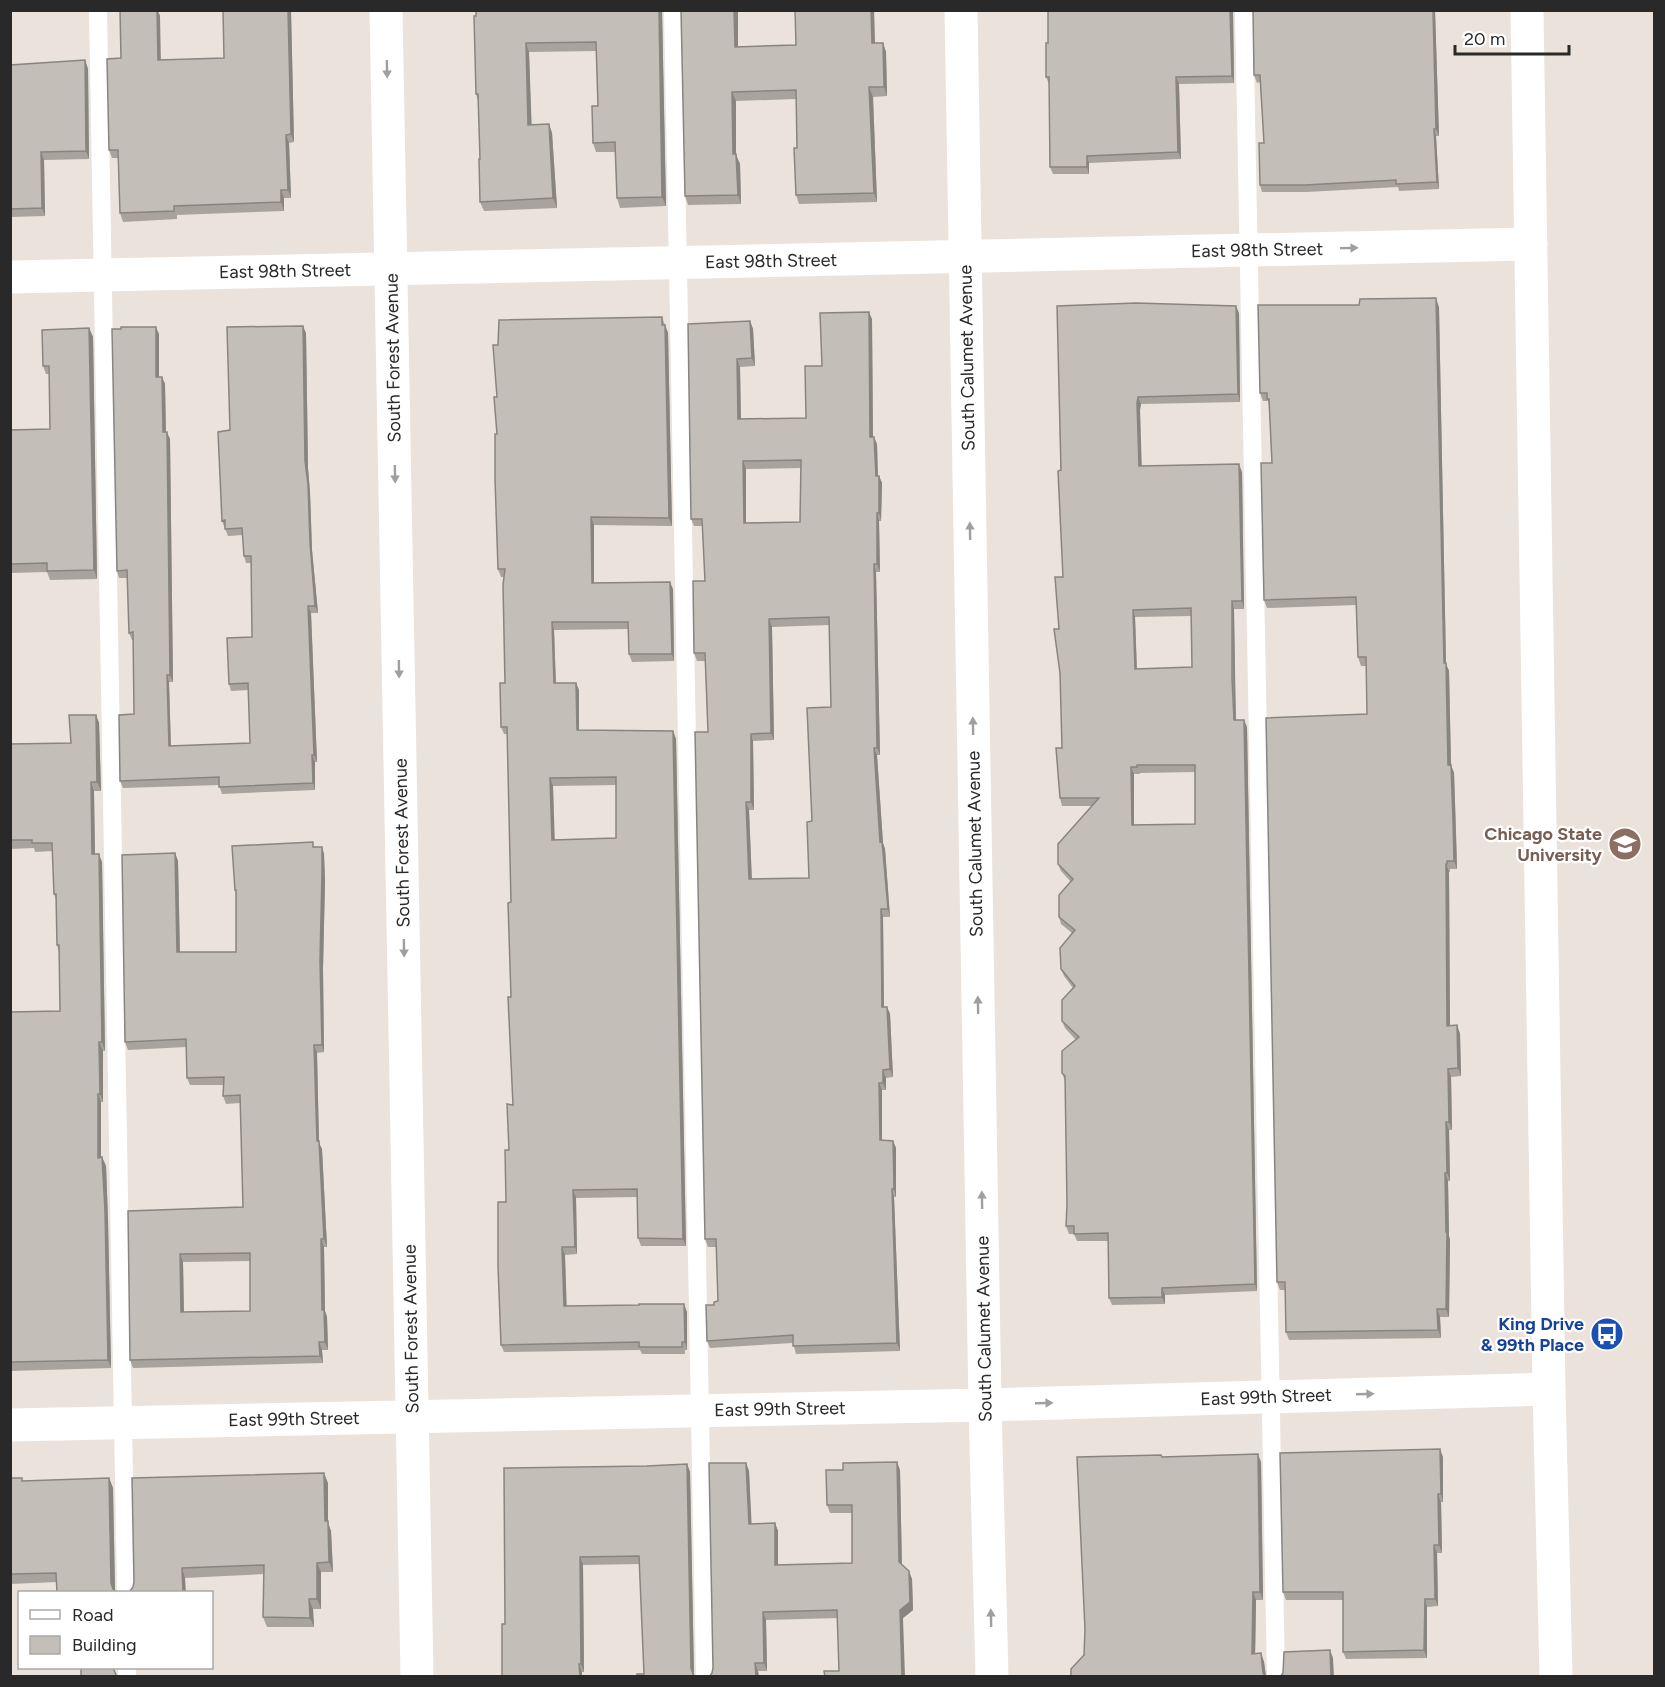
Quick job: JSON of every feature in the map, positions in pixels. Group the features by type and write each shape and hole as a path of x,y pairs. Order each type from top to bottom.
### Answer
{"street":[{"name":"South Forest Avenue","path":"386,10 417,1677"},
{"name":"South Calumet Avenue","path":"961,10 985,1405 992,1677"},
{"path":"1527,10 1549,1389 1556,1677"},
{"name":"East 98th Street","path":"10,277 1531,244"},
{"name":"East 99th Street","path":"10,1425 985,1405 1549,1389"}],"lane":[{"path":"98,10 126,1591"},
{"path":"673,10 705,1677"},
{"path":"1244,10 1276,1677"}],"building":[{"path":"120,10 157,10 158,60 224,58 223,10 288,10 291,134 286,135 288,190 281,190 281,202 174,206 174,211 120,213 118,150 109,150 107,59 121,58"},
{"path":"476,10 659,10 662,197 617,198 615,142 593,143 592,106 598,106 596,42 526,43 528,125 549,124 553,198 480,202 474,16 476,16"},
{"path":"681,10 734,10 735,47 796,45 795,10 871,10 872,43 883,43 884,87 869,87 874,193 796,195 794,148 797,148 796,90 732,92 733,154 736,154 738,195 685,196"},
{"path":"1048,10 1230,10 1232,76 1176,77 1178,152 1087,156 1087,167 1050,167 1049,77 1046,77"},
{"path":"1253,10 1433,10 1437,182 1396,184 1396,180 1260,185 1259,143 1264,143 1260,75 1254,75"},
{"path":"85,60 86,151 41,152 42,208 10,209 10,65"},
{"path":"1436,298 1444,663 1446,663 1448,765 1451,765 1454,861 1447,861 1446,864 1447,1026 1457,1025 1458,1068 1448,1069 1449,1122 1446,1122 1447,1173 1445,1173 1446,1309 1437,1309 1438,1330 1286,1332 1285,1282 1277,1282 1266,718 1367,714 1366,657 1358,657 1356,597 1264,600 1261,463 1272,463 1269,399 1267,399 1267,393 1260,393 1258,305 1359,305 1360,299"},
{"path":"1136,303 1236,306 1238,394 1138,397 1137,403 1139,466 1239,464 1242,601 1232,601 1232,678 1234,720 1244,720 1255,1284 1162,1288 1162,1297 1109,1298 1108,1233 1074,1234 1074,1226 1066,1226 1065,1076 1062,1073 1062,1051 1079,1037 1062,1021 1062,1000 1075,986 1061,969 1060,948 1075,930 1059,917 1059,895 1073,879 1058,864 1058,844 1099,798 1060,798 1056,748 1062,748 1060,673 1054,629 1059,629 1055,577 1063,577 1058,471 1061,470 1057,306","holes":["1191,608 1192,667 1135,669 1133,610","1137,765 1195,765 1195,824 1132,825 1131,767 1137,767"]},
{"path":"869,312 870,437 874,437 876,476 879,476 877,564 874,564 877,748 874,748 880,842 882,841 888,909 881,909 882,1007 887,1007 890,1069 883,1070 883,1083 879,1083 880,1140 893,1141 894,1189 892,1189 897,1343 793,1346 793,1335 707,1341 706,1305 714,1305 714,1302 718,1301 716,1239 705,1239 695,732 708,732 705,653 694,653 693,581 705,581 702,519 691,519 688,324 750,321 752,358 737,359 738,419 806,418 805,366 822,366 820,313","holes":["801,460 800,522 744,523 743,461","829,617 831,707 807,708 812,821 807,822 809,878 749,879 746,802 751,802 751,734 771,733 769,619"]},
{"path":"662,317 662,325 665,325 669,518 591,517 592,583 670,582 672,654 629,654 628,622 552,622 554,683 576,683 577,730 673,731 683,1239 638,1238 637,1189 573,1190 575,1247 562,1247 564,1306 684,1304 685,1342 682,1342 682,1347 639,1347 639,1342 501,1345 498,1202 506,1202 505,1150 509,1150 507,1104 513,1105 508,997 511,997 508,903 511,902 507,727 501,727 500,683 505,683 503,585 505,569 498,569 495,479 495,434 497,434 494,397 497,397 493,345 498,345 499,320","holes":["616,777 616,838 552,840 550,778"]},
{"path":"303,326 305,461 315,606 308,606 313,783 219,787 219,777 120,781 119,715 134,714 133,632 129,633 127,570 117,571 112,329 156,327 156,377 162,377 163,432 167,432 169,746 250,743 248,683 229,684 227,638 252,637 251,556 244,556 242,528 225,529 225,520 222,521 218,432 230,430 227,327"},
{"path":"89,328 94,570 47,571 47,563 10,564 10,430 50,429 49,366 43,366 42,330"},
{"path":"69,715 96,715 97,782 91,782 92,854 99,854 102,1042 99,1042 98,1158 102,1157 105,1211 108,1360 10,1362 10,1012 60,1011 59,945 57,945 52,843 10,840 10,744 71,743"},
{"path":"313,842 313,847 322,847 320,961 322,1045 314,1045 317,1141 319,1141 324,1239 321,1239 325,1342 319,1342 320,1356 130,1360 128,1211 243,1207 240,1095 223,1096 224,1077 187,1078 186,1039 125,1042 122,855 175,853 177,952 236,952 236,890 232,846","holes":["250,1253 250,1311 181,1312 180,1254"]},
{"path":"1440,1449 1439,1545 1434,1545 1435,1599 1425,1599 1424,1650 1343,1652 1343,1592 1283,1592 1280,1453"},
{"path":"1258,1454 1260,1592 1253,1592 1252,1654 1261,1653 1263,1673 1266,1677 1071,1677 1071,1669 1084,1655 1085,1629 1077,1457"},
{"path":"897,1462 899,1562 909,1571 910,1602 900,1610 902,1677 825,1677 824,1671 839,1671 837,1610 763,1612 764,1663 755,1663 756,1677 709,1677 713,1668 709,1463 746,1463 749,1524 775,1523 775,1565 852,1563 852,1505 827,1505 826,1470 843,1470 843,1463"},
{"path":"687,1464 691,1668 695,1677 637,1677 637,1674 644,1674 639,1556 580,1557 580,1677 498,1677 502,1676 502,1624 505,1624 504,1468"},
{"path":"324,1473 329,1562 317,1563 317,1599 309,1599 310,1618 263,1617 264,1565 182,1568 183,1591 130,1591 134,1582 132,1478"},
{"path":"10,1478 22,1478 22,1481 109,1478 111,1583 116,1591 57,1591 56,1573 10,1574"},
{"path":"1330,1650 1331,1677 1280,1677 1283,1673 1284,1652"},
{"path":"81,1669 113,1669 117,1677 81,1677"}],"place":[{"name":"Chicago State University","path":"1625,844"},
{"name":"King Drive & 99th Place","path":"1607,1334"}]}
